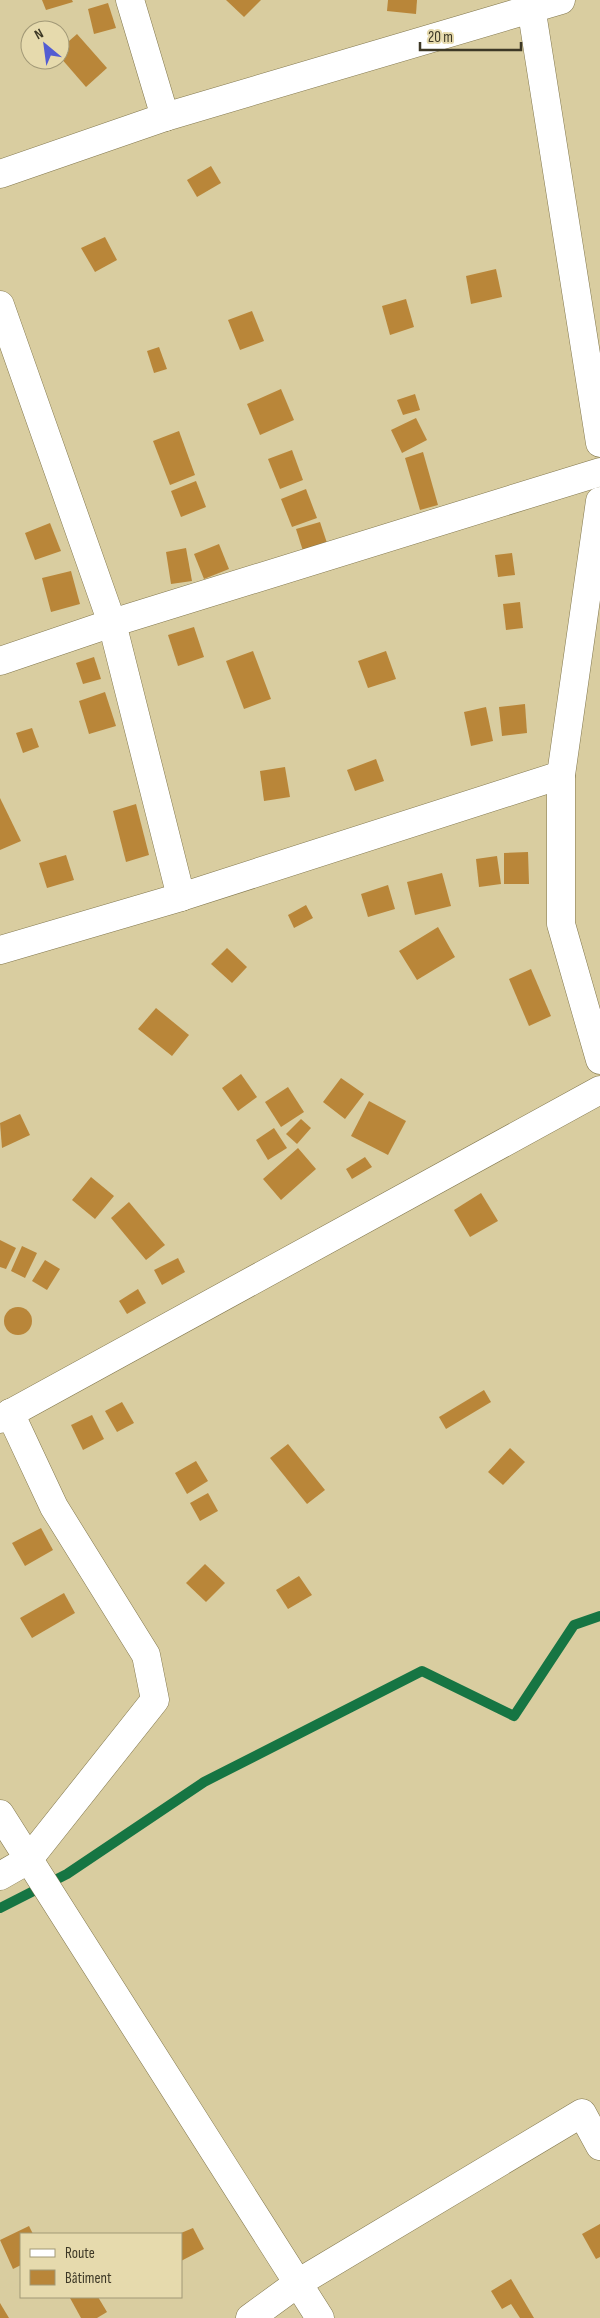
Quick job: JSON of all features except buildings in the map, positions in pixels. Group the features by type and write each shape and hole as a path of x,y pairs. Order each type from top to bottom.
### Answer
{"street":[{"path":"130,0 165,117"},
{"path":"0,174 165,117 531,4 561,0"},
{"path":"531,4 600,444"},
{"path":"0,306 112,623 181,897"},
{"path":"0,661 112,623 600,472"},
{"path":"600,501 561,775 561,924 600,1060"},
{"path":"0,950 181,897 561,775"},
{"path":"0,1876 28,1860 155,1700 146,1655 54,1507 5,1416 600,1090"},
{"path":"0,1814 320,2318"},
{"path":"250,2318 298,2283 582,2113 600,2146"}],"waterway":[{"path":"0,1908 67,1874 204,1782 422,1671 514,1716 574,1625 600,1616"}]}
